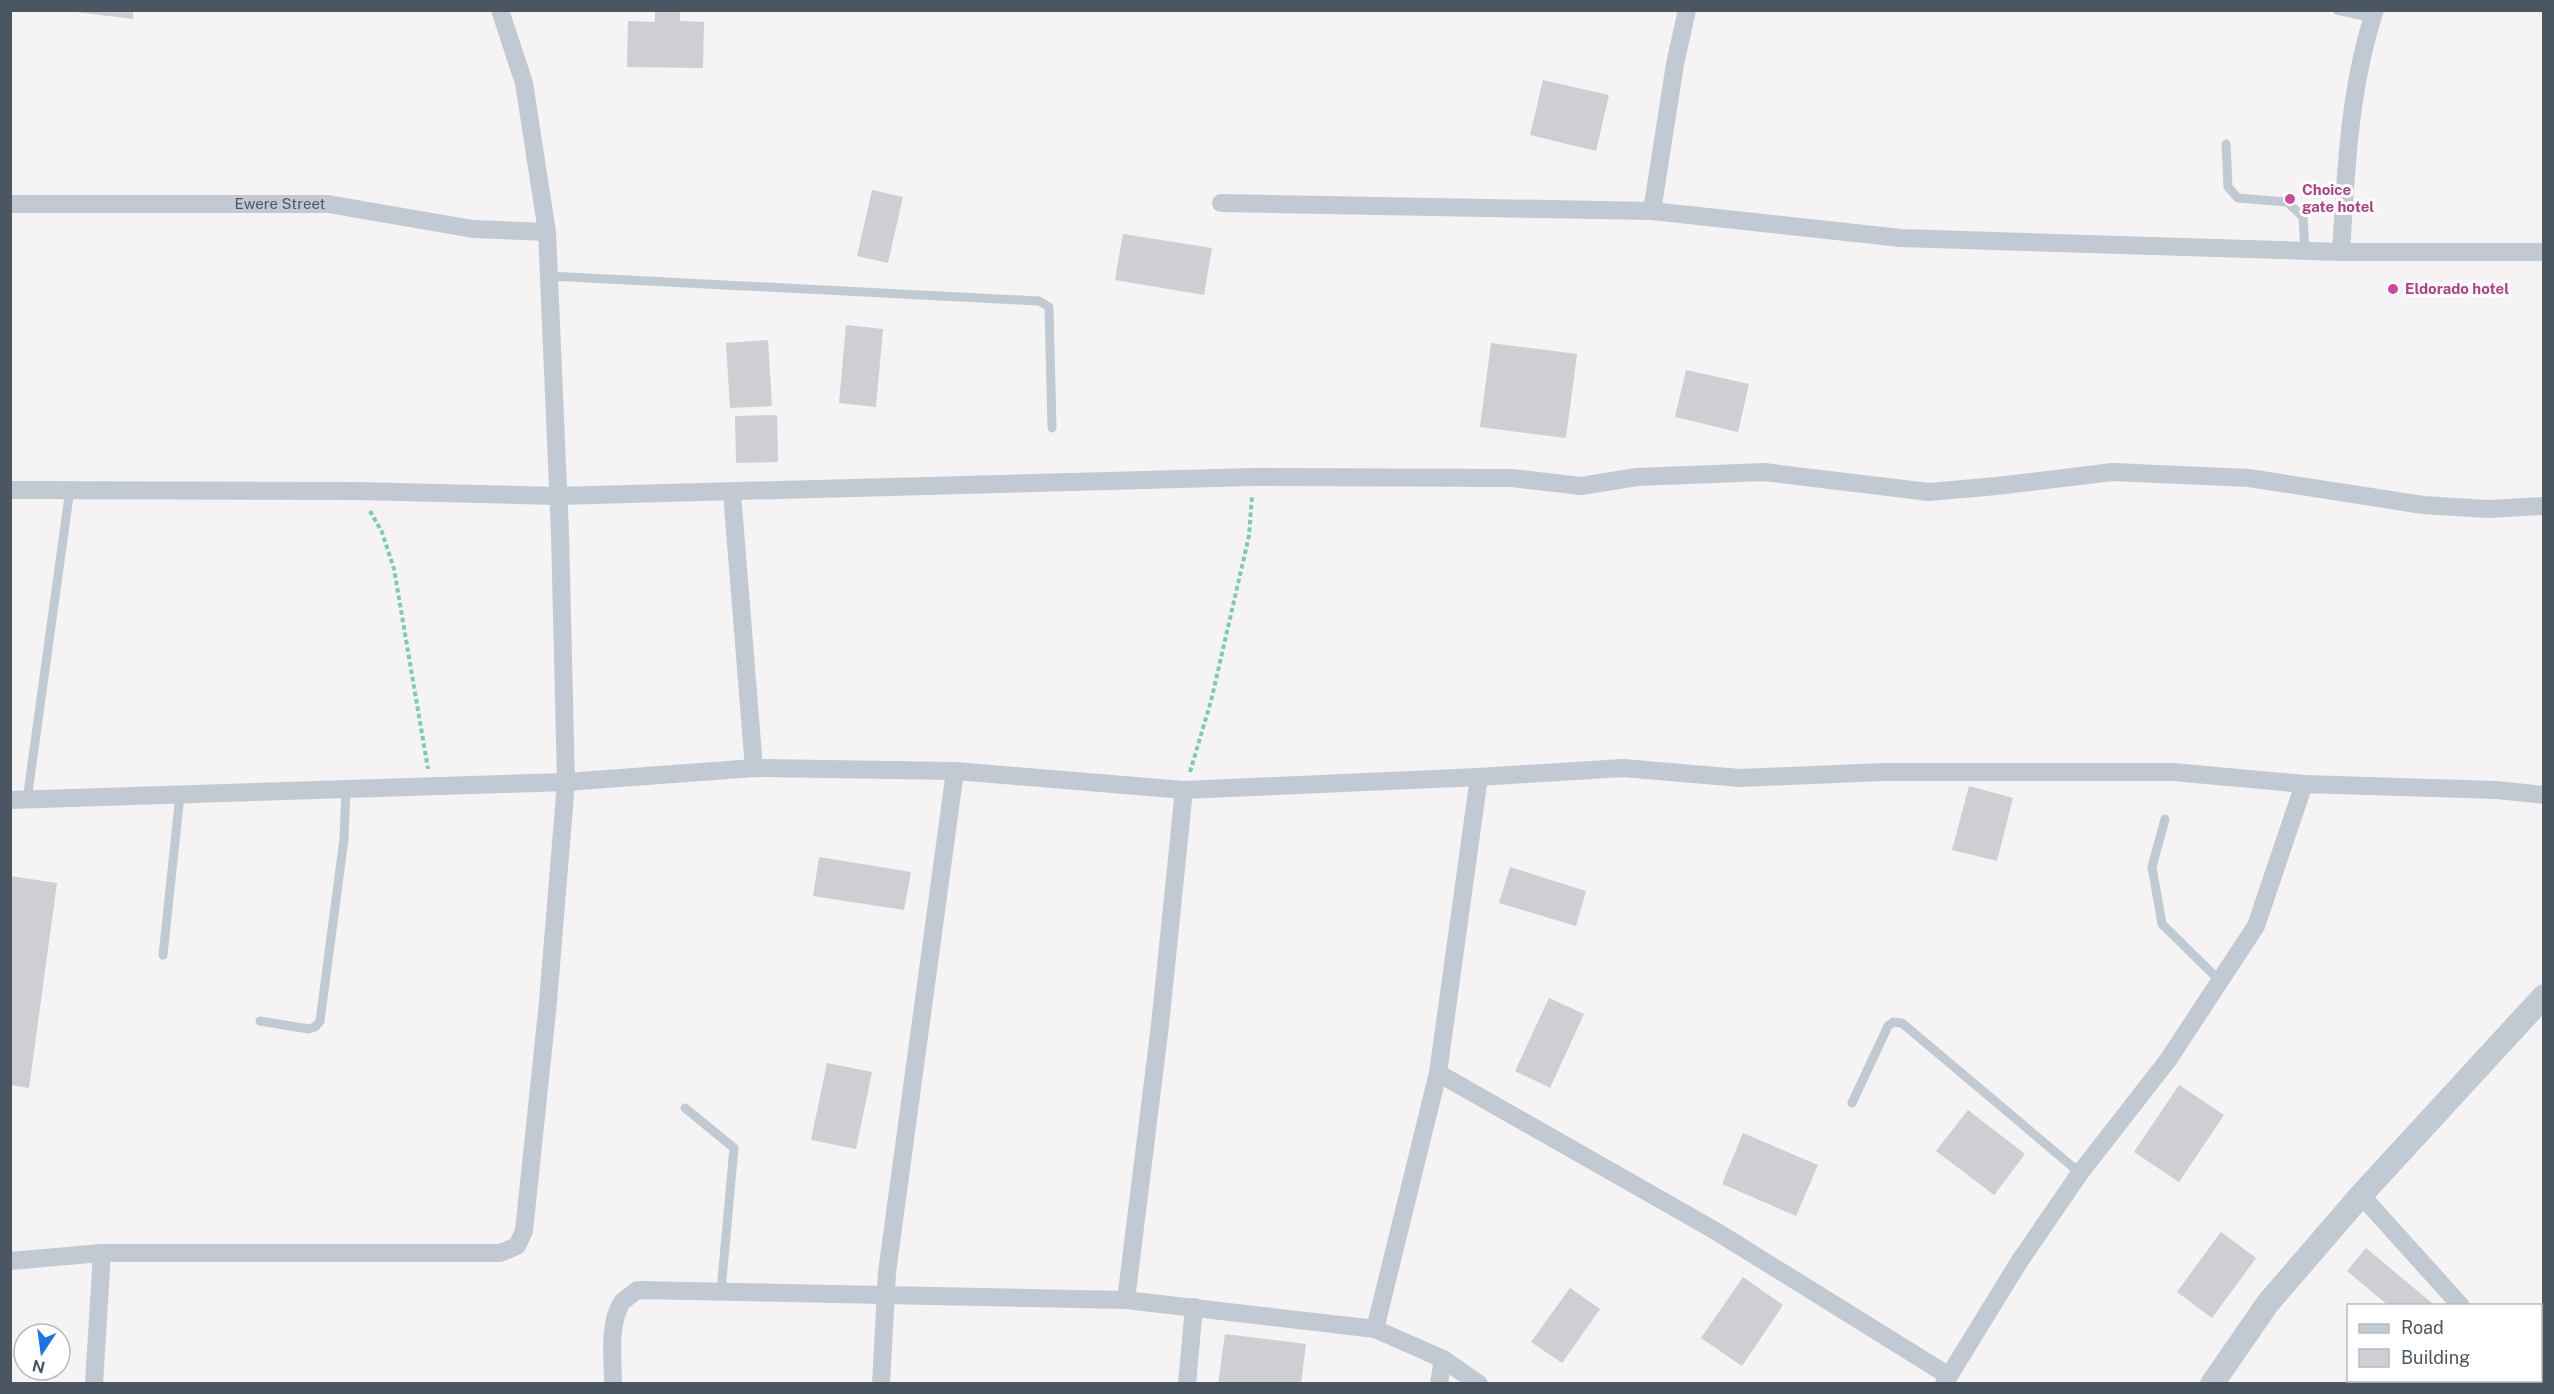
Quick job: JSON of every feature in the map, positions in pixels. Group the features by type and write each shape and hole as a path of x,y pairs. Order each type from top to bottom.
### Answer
{"street":[{"path":"10,1261 102,1253 500,1253 517,1246 524,1231 548,1002 566,782 558,496 547,232 524,83 500,10"},
{"path":"1652,211 1675,64 1687,10"},
{"path":"2341,252 2348,139 2367,37 2374,14"},
{"path":"1221,203 1652,211 1901,238 2341,252 2544,252"},
{"name":"Ewere Street","path":"10,204 328,204 473,229 547,232"},
{"path":"10,490 356,491 558,496 1253,477 1512,478 1581,486 1637,477 1764,472 1929,492 2113,472 2249,478 2423,505 2488,509 2544,506"},
{"path":"732,493 754,768"},
{"path":"19,800 431,784 566,782 754,768 955,771 1184,790 1623,768 1740,778 1883,772 2173,772 2304,784 2497,790 2544,795"},
{"path":"881,1383 887,1272 955,771"},
{"path":"1375,1329 1438,1073 1479,777"},
{"path":"1438,1073 1714,1230 1947,1380 2019,1262 2080,1173 2168,1060 2256,926 2304,784"},
{"path":"1126,1300 1160,1025 1184,790"},
{"path":"2214,1383 2268,1303 2361,1195 2544,996"},
{"path":"2361,1195 2460,1304"},
{"path":"94,1383 102,1253"},
{"path":"613,1383 613,1340 617,1316 623,1301 637,1290 1126,1300 1194,1307 1375,1329 1443,1359 1479,1383"},
{"path":"1187,1383 1194,1307"},
{"path":"1439,1383 1443,1359"}],"lane":[{"path":"2337,10 2374,14"},
{"path":"2226,144 2228,187 2238,198 2287,202 2303,217 2305,250"},
{"path":"549,276 1039,301 1049,307 1052,428"},
{"path":"19,800 70,489"},
{"path":"260,1021 309,1029 315,1027 320,1021 344,839 346,788"},
{"path":"163,955 180,795"},
{"path":"2165,819 2152,867 2162,924 2220,981"},
{"path":"1852,1104 1888,1026 1893,1022 1902,1023 2080,1173"},
{"path":"685,1108 734,1148 721,1291"}],"path":[{"path":"1184,790 1211,701 1249,536 1253,477"},
{"path":"356,491 382,532 394,569 431,784"}],"building":[{"path":"59,10 133,10 133,19"},
{"path":"655,12 680,12 680,21 704,22 703,68 627,67 628,21 655,22"},
{"path":"1543,80 1609,95 1596,151 1530,135"},
{"path":"872,190 903,197 888,263 857,256"},
{"path":"1123,234 1212,248 1204,295 1115,280"},
{"path":"846,325 883,329 876,407 839,403"},
{"path":"768,340 772,406 730,408 726,343"},
{"path":"1491,343 1577,354 1566,438 1480,427"},
{"path":"1686,370 1749,384 1738,432 1675,417"},
{"path":"777,415 778,462 736,463 735,416"},
{"path":"1969,786 2013,798 1997,861 1952,850"},
{"path":"819,857 911,872 904,910 813,896"},
{"path":"1510,867 1586,891 1576,926 1499,903"},
{"path":"10,876 57,883 29,1088 10,1085"},
{"path":"1549,998 1584,1014 1550,1088 1515,1071"},
{"path":"827,1063 872,1072 856,1149 811,1140"},
{"path":"2179,1085 2224,1115 2179,1182 2134,1152"},
{"path":"1968,1110 2025,1154 1994,1195 1936,1151"},
{"path":"1743,1133 1818,1165 1796,1216 1722,1184"},
{"path":"2221,1232 2256,1258 2212,1318 2177,1292"},
{"path":"2366,1248 2432,1303 2387,1304 2347,1271"},
{"path":"1743,1277 1783,1305 1742,1366 1701,1338"},
{"path":"1570,1288 1600,1309 1562,1363 1531,1342"},
{"path":"1225,1334 1306,1344 1301,1384 1218,1384"}],"place":[{"name":"Choice gate hotel","path":"2290,199"},
{"name":"Eldorado hotel","path":"2393,289"}]}
